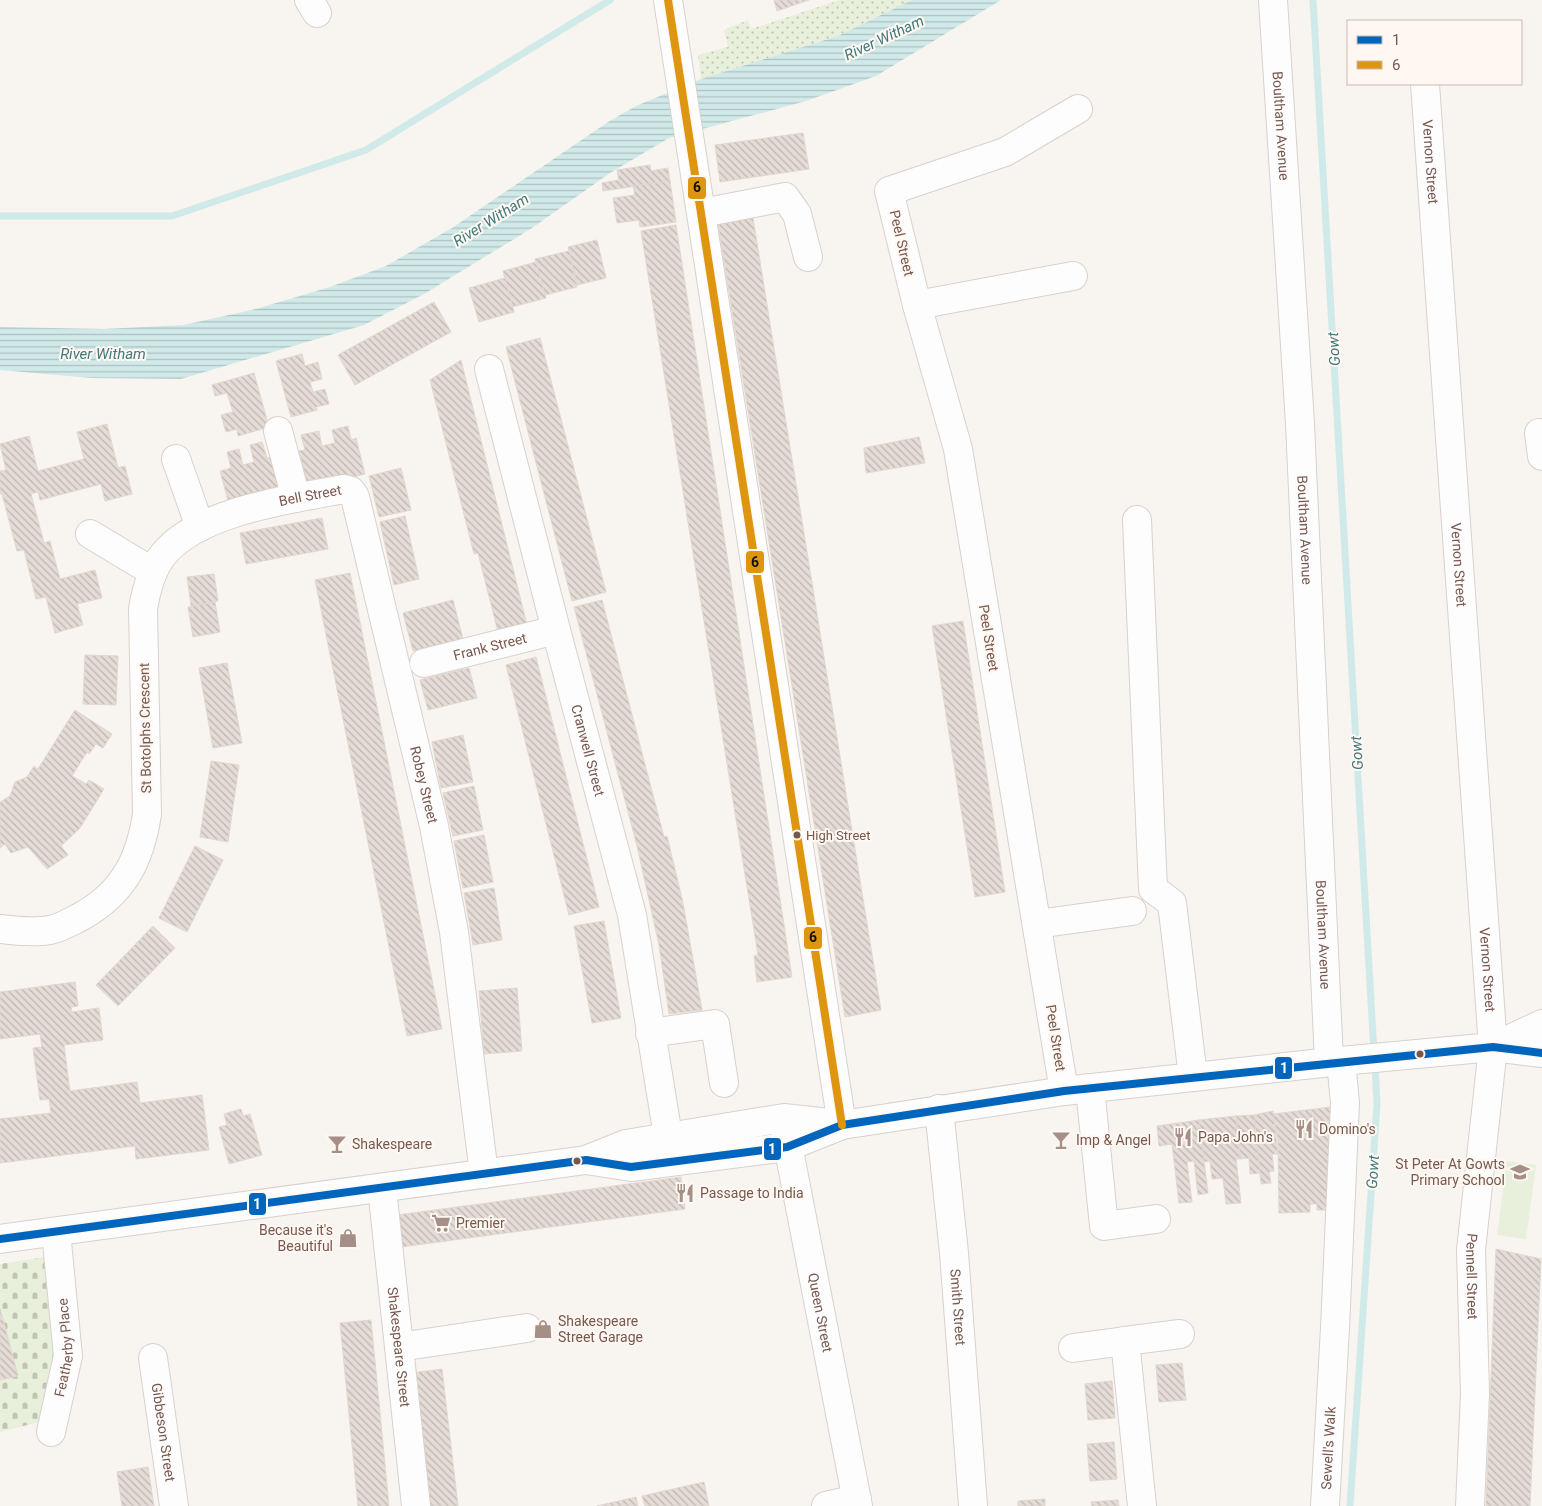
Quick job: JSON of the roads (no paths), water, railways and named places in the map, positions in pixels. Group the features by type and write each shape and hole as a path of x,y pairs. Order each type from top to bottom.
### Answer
{"street":[{"path":"668,0 842,1125"},
{"name":"Boultham Avenue","path":"1273,0 1341,1061"},
{"name":"Vernon Street","path":"1426,85 1493,1047"},
{"name":"Peel Street","path":"1078,109 1005,152 889,191 916,305 958,450 1037,924 1077,1089 1104,1226 1156,1219"},
{"path":"702,213 785,196 797,214 808,257"},
{"path":"916,305 1072,276"},
{"name":"Cranwell Street","path":"489,369 632,915 668,1136"},
{"path":"278,431 283,501"},
{"path":"176,459 200,527"},
{"name":"Bell Street","path":"283,501 344,489 351,491"},
{"name":"Robey Street","path":"351,491 355,497 440,855 454,932 484,1174"},
{"name":"St Botolphs Crescent","path":"0,929 28,932 51,930 102,905 132,867 143,842 147,814 143,609 146,593 154,572 162,556 176,543 200,527 233,514 283,501"},
{"path":"1137,520 1154,889 1172,903 1193,1077"},
{"path":"90,534 154,572"},
{"name":"Frank Street","path":"424,663 556,630"},
{"path":"1037,924 1132,911"},
{"path":"650,1033 715,1024 724,1083"},
{"path":"1493,1047 1542,1024"},
{"path":"586,1160 631,1167 787,1147 842,1125 1077,1089 1493,1047 1542,1052"},
{"name":"Pennell Street","path":"1470,1506 1475,1393 1471,1250 1493,1047"},
{"name":"Sewell's Walk","path":"1325,1506 1336,1328 1345,1103 1341,1061"},
{"name":"Smith Street","path":"939,1109 954,1253 973,1506"},
{"path":"0,1239 586,1160 626,1144 784,1118 842,1125"},
{"name":"Queen Street","path":"784,1118 787,1147 858,1502"},
{"name":"Shakespeare Street","path":"382,1188 416,1506"},
{"name":"Featherby Place","path":"51,1432 68,1356 56,1232"},
{"path":"399,1347 527,1328"},
{"path":"1073,1348 1180,1334"},
{"path":"1125,1341 1142,1506"},
{"name":"Gibbeson Street","path":"153,1358 174,1506"},
{"path":"826,1506 858,1502"}],"water":[{"name":"River Witham","path":"912,0 1001,0 876,76 806,101 669,138 610,173 532,228 424,294 364,325 181,379 91,378 0,370 0,327 104,329 183,325 252,310 330,287 386,266 452,228 608,122 636,106 701,79 838,36"}],"waterway":[{"path":"0,216 172,216 366,150 610,0"},
{"name":"Gowt","path":"1313,0 1374,1053"},
{"name":"Gowt","path":"1350,1506 1377,1104 1375,1064"}],"place":[{"name":"High Street","path":"797,835"},
{"name":"Domino's","path":"1304,1129"},
{"name":"Papa John's","path":"1183,1137"},
{"name":"Imp & Angel","path":"1061,1140"},
{"name":"Shakespeare","path":"337,1144"},
{"name":"St Peter At Gowts Primary School","path":"1520,1172"},
{"name":"Passage to India","path":"685,1193"},
{"name":"Premier","path":"441,1223"},
{"name":"Because it's Beautiful","path":"348,1238"},
{"name":"Shakespeare Street Garage","path":"543,1329"}]}
